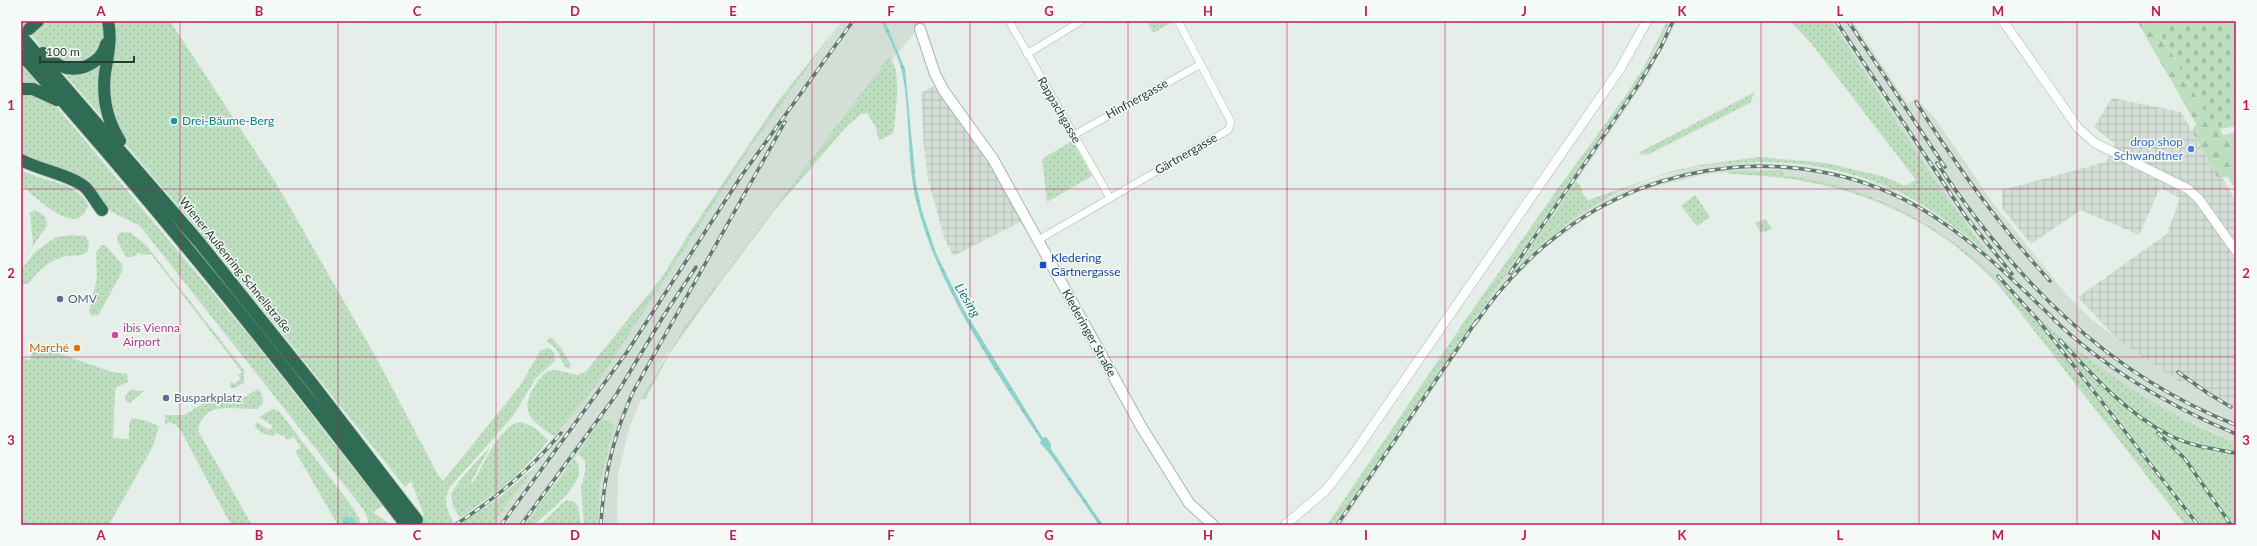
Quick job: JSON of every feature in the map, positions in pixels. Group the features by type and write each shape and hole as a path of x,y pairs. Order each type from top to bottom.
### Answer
{"highway":[{"path":"28,27 43,53 61,66 82,68 92,63 100,56 105,46 107,36 103,21"},
{"path":"108,21 111,36 105,74 104,93 107,111 112,128 132,163"},
{"name":"Wiener Außenring Schnellstraße","path":"28,27 132,163 237,289 412,523"},
{"name":"Wiener Außenring Schnellstraße","path":"21,54 68,106 232,301 412,523"},
{"path":"21,89 33,88 68,106"},
{"path":"21,160 47,172 74,180 84,187 97,211 81,192 71,186 21,166"}],"main road":[{"name":"Klederinger Straße","path":"920,29 938,80 993,159 1142,428 1189,503 1213,525"}],"street":[{"name":"Rappachgasse","path":"1009,21 1110,198"},
{"path":"1027,54 1081,21"},
{"name":"Gärtnergasse","path":"1038,240 1228,130 1231,122 1178,21"},
{"path":"1285,525 1325,491 1350,459 1620,70 1647,21"},
{"path":"2003,21 2062,108 2078,128 2095,143 2188,189 2199,199 2236,251"},
{"name":"Hinfnergasse","path":"1074,134 1201,64"}],"shaded area":[{"path":"843,21 924,21 892,60 889,58 685,326 663,359 644,392 629,428 618,474 617,525 598,525 600,484 615,424 603,418 568,469 565,469 524,525 492,525 535,467 537,456 582,404 597,384 752,145"},
{"path":"1670,21 1677,21 1645,81 1521,263 1562,226 1596,204 1628,189 1685,170 1726,163 1749,162 1817,168 1855,177 1887,187 1931,211 1985,253 1987,251 1935,180 1831,21 1853,21 1908,104 1916,98 1934,117 1993,203 2067,295 2089,317 2117,339 2179,382 2236,406 2236,443 2159,407 2115,380 2039,318 2201,525 2195,525 2019,301 1960,246 1927,223 1880,199 1800,177 1783,175 1783,170 1762,169 1707,174 1645,189 1605,207 1584,220 1543,250 1502,291 1485,313 1341,525 1334,525 1638,82"},
{"path":"936,85 978,141 1022,221 953,256 944,237 928,179 924,146 921,93"},
{"path":"2112,98 2181,112 2217,177 2222,177 2236,201 2236,406 2179,382 2117,339 2078,297 2167,234 2180,198 2160,188 2139,235 2081,210 2031,244 2002,208 2002,190 2106,162 2115,144 2094,127"}],"green space":[{"path":"21,21 27,21 24,23 31,31 44,21 101,21 104,34 102,44 87,62 68,64 46,52 21,24"},
{"path":"112,21 170,21 276,183 377,359 438,475 443,481 520,386 540,351 547,348 554,352 555,361 536,378 513,416 450,487 446,505 454,522 448,525 409,525 424,515 411,481 405,487 213,247 125,144 116,127 108,98"},
{"path":"842,21 752,145 597,384 554,436 540,426 530,416 527,404 529,396 538,380 549,371 559,370 578,375 587,370 663,276 690,232 779,100"},
{"path":"1147,21 1174,21 1153,33"},
{"path":"1667,21 1670,21 1638,82 1334,525 1327,525 1466,319 1624,98 1644,67"},
{"path":"1790,21 1831,21 1935,180 1987,252 1986,253 1939,216 1914,200 1888,187 1853,175 1816,166 1778,162 1739,162 1701,166 1664,175 1629,188 1595,205 1565,225 1519,265 1576,182 1581,186 1582,192 1588,200 1673,171 1701,165 1759,157 1826,163 1885,177 1905,186 1916,180 1811,43"},
{"path":"2137,21 2153,21 2210,120 2218,125 2223,135 2236,132 2236,191 2228,177 2217,177 2192,131 2196,124"},
{"path":"2153,21 2236,21 2236,126 2220,129 2218,125 2210,120"},
{"path":"105,57 107,123 60,69"},
{"path":"889,57 896,71 897,81 897,102 894,130 892,134 879,140 876,128 867,113 861,114 847,126 774,211 669,354 645,400 641,398 685,326"},
{"path":"21,65 39,85 21,86"},
{"path":"21,91 50,99 251,338 383,506 373,512 391,525 367,525 368,520 364,510 140,226 113,213 99,201 21,157"},
{"path":"1755,92 1750,103 1647,155 1638,153"},
{"path":"1072,141 1092,176 1047,202 1042,159"},
{"path":"21,170 59,183 77,192 88,206 83,215 75,219 66,217 56,213 46,206 21,185"},
{"path":"1783,170 1783,175 1818,181 1883,201 1913,216 1942,234 1969,254 1995,277 2036,321 2195,525 2185,525 2001,288 1973,261 1943,237 1911,218 1877,202 1842,190 1768,176 1729,174 1727,171"},
{"path":"1695,195 1710,217 1697,226 1681,206"},
{"path":"35,210 45,216 47,226 21,262 33,244 30,213"},
{"path":"1765,219 1772,229 1761,233 1755,223"},
{"path":"122,232 131,233 146,245 244,370 244,383 235,388 230,388 231,381 234,384 241,379 238,375 242,372 151,254 146,255 139,253 132,257 126,257 117,240 118,235"},
{"path":"72,235 85,236 89,242 88,251 81,255 56,259 45,266 28,284 24,284 21,288 21,270 35,252 56,237"},
{"path":"102,245 105,245 121,263 123,270 99,314 92,316 89,312 97,278 96,253"},
{"path":"2037,316 2084,355 2130,388 2180,417 2236,443 2236,525 2201,525"},
{"path":"549,338 552,338 561,348 571,365 569,369 563,363 556,349 546,341"},
{"path":"35,345 112,372 127,374 128,382 117,387 115,392 113,438 129,439 129,423 132,418 144,420 159,426 153,446 109,525 21,525 21,358 30,360"},
{"path":"258,389 261,392 263,403 258,409 221,408 213,410 206,414 201,421 198,431 252,525 231,525 180,429 176,425 168,422 165,426 165,415 184,415 216,396 245,397"},
{"path":"130,390 144,391 130,403 126,401 125,396"},
{"path":"272,409 279,411 354,509 360,520 360,525 338,525 295,451 301,448 294,437 287,440 284,436 275,433 274,436 262,433 255,427 256,422 270,430 273,426 259,417"},
{"path":"602,418 615,424 600,484 598,525 584,525 581,487 585,472 585,461 578,454"},
{"path":"522,422 535,428 548,440 529,463 507,483 460,518 453,506 451,494 459,481 490,447 471,482 473,483 499,437 514,424"},
{"path":"574,459 579,467 578,476 574,485 558,503 534,525 524,525"},
{"path":"535,467 492,525 464,525 462,522 495,501"},
{"path":"566,500 573,501 578,506 581,525 540,525"}],"water":[{"path":"881,21 885,21 905,69 916,184 922,211 936,253 964,310 1043,438 1046,437 1051,444 1051,449 1103,525 1099,525 1050,454 1040,443 1041,440 969,326 939,266 926,235 917,204 911,171 907,105 902,72"},
{"path":"346,516 354,518 357,525 343,525 343,519"}],"tunnel":[{"path":"918,21 920,29"}],"railway":[{"path":"501,525 627,352 742,175 853,21"},
{"path":"1510,273 1639,84 1661,47 1673,21"},
{"path":"1836,21 1966,217 2012,274"},
{"path":"1848,21 1945,167"},
{"path":"1916,102 1947,149 1996,217 2050,281"},
{"path":"601,525 607,473 620,424 633,392 785,122"},
{"path":"1937,163 1966,205 1998,245 2031,283 2066,318 2104,350 2145,379 2189,404 2236,425"},
{"path":"1475,324 1492,300 1521,267 1554,238 1595,210 1638,189 1685,175 1732,168 1781,167 1829,173 1875,187 1920,208 1957,233 1992,261 2058,323"},
{"path":"521,525 616,395 666,312 696,267"},
{"path":"1998,276 2038,320 2198,525"},
{"path":"1337,525 1477,320"},
{"path":"2054,320 2074,338 2117,371 2163,399 2236,434"},
{"path":"2060,340 2125,406 2155,427 2186,442 2203,447 2236,453"},
{"path":"2178,372 2209,394 2231,407"},
{"path":"455,525 512,483 561,433"},
{"path":"2158,433 2185,459 2231,525"}],"place":[{"name":"Drei-Bäume-Berg","path":"174,121"},
{"name":"drop shop Schwandtner","path":"2191,149"},
{"name":"Kledering Gärtnergasse","path":"1043,265"},
{"name":"OMV","path":"60,299"},
{"name":"ibis Vienna Airport","path":"115,335"},
{"name":"Marché","path":"77,348"},
{"name":"Busparkplatz","path":"166,398"}],"water label":[{"name":"Liesing","path":"968,300"}]}
